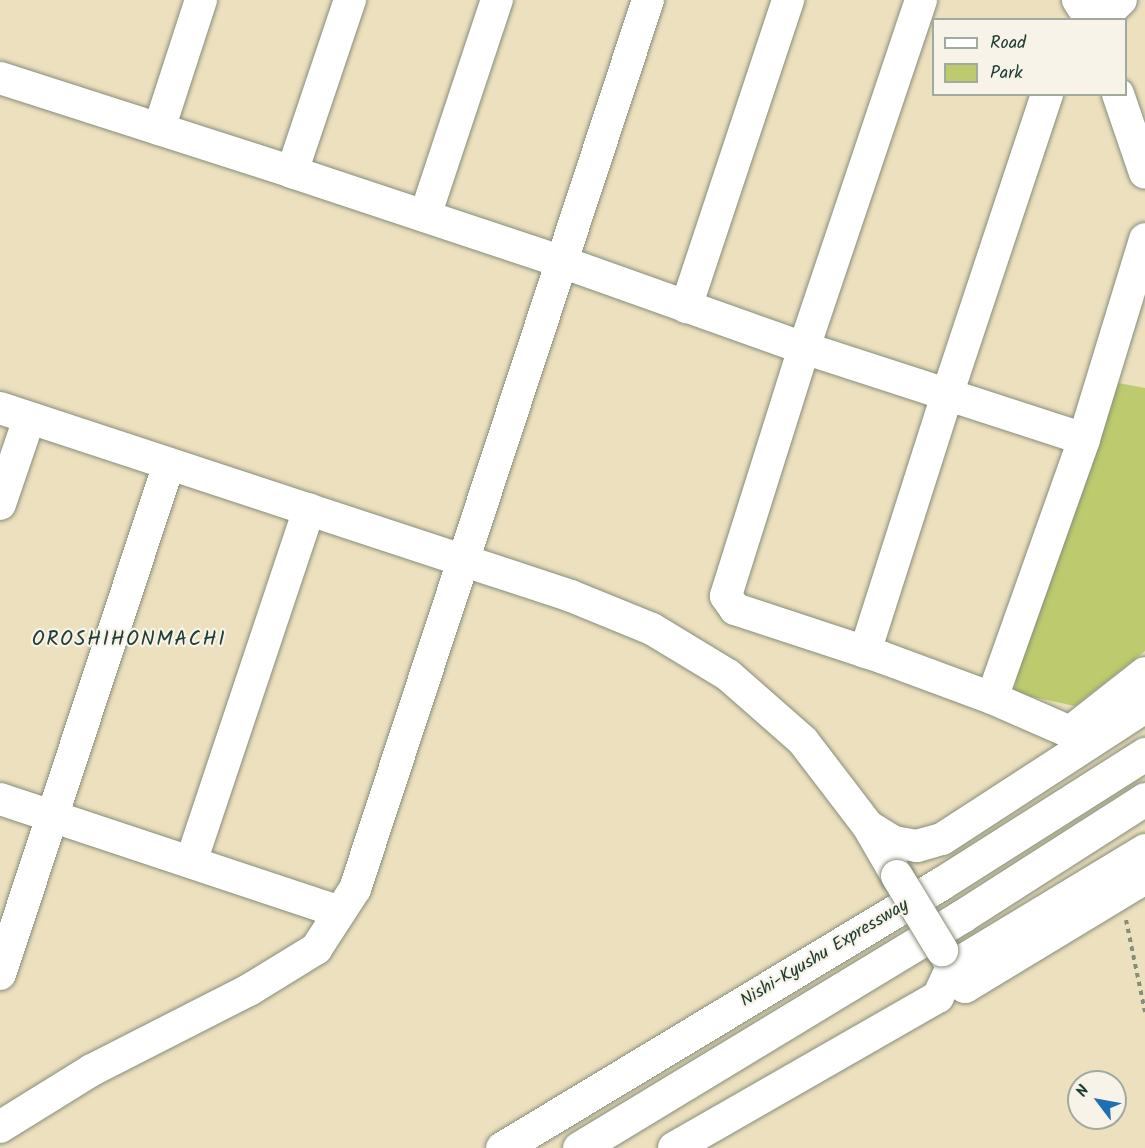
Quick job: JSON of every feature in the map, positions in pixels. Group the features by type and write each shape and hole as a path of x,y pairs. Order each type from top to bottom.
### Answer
{"highway":[{"path":"940,884 1145,734"},
{"name":"Nishi-Kyushu Expressway","path":"502,1148 940,884 1145,754"},
{"path":"579,1148 962,916 1139,804"}],"street":[{"path":"159,129 201,0"},
{"path":"292,171 350,0"},
{"path":"425,216 497,0"},
{"path":"0,1127 92,1070 249,990 316,949 355,889 648,0"},
{"path":"686,307 788,0"},
{"path":"921,0 804,348 726,596 735,609 865,652 992,698 1070,732 1145,673"},
{"path":"1073,18 1078,0"},
{"path":"1078,0 1090,18"},
{"path":"1102,18 1121,0"},
{"path":"0,78 292,171 562,262 804,348 1084,439"},
{"path":"865,652 947,394 1046,96"},
{"path":"1129,106 1145,173"},
{"path":"992,698 1084,439 1145,239"},
{"path":"0,504 14,413 571,596 652,629 728,675 803,741 868,826 953,968"},
{"path":"0,974 169,464"},
{"path":"191,862 309,509"},
{"path":"868,826 894,842 917,846 942,839 1145,707"},
{"path":"0,799 340,912"},
{"path":"674,1148 938,997 953,968 1145,850"},
{"path":"953,968 1132,885"}],"path":[{"path":"1132,885 1145,1012"}],"green space":[{"path":"1113,382 1145,388 1145,651 1075,706 1014,693 1021,652"}],"district":[{"name":"OROSHIHONMACHI","path":"129,640"}]}
